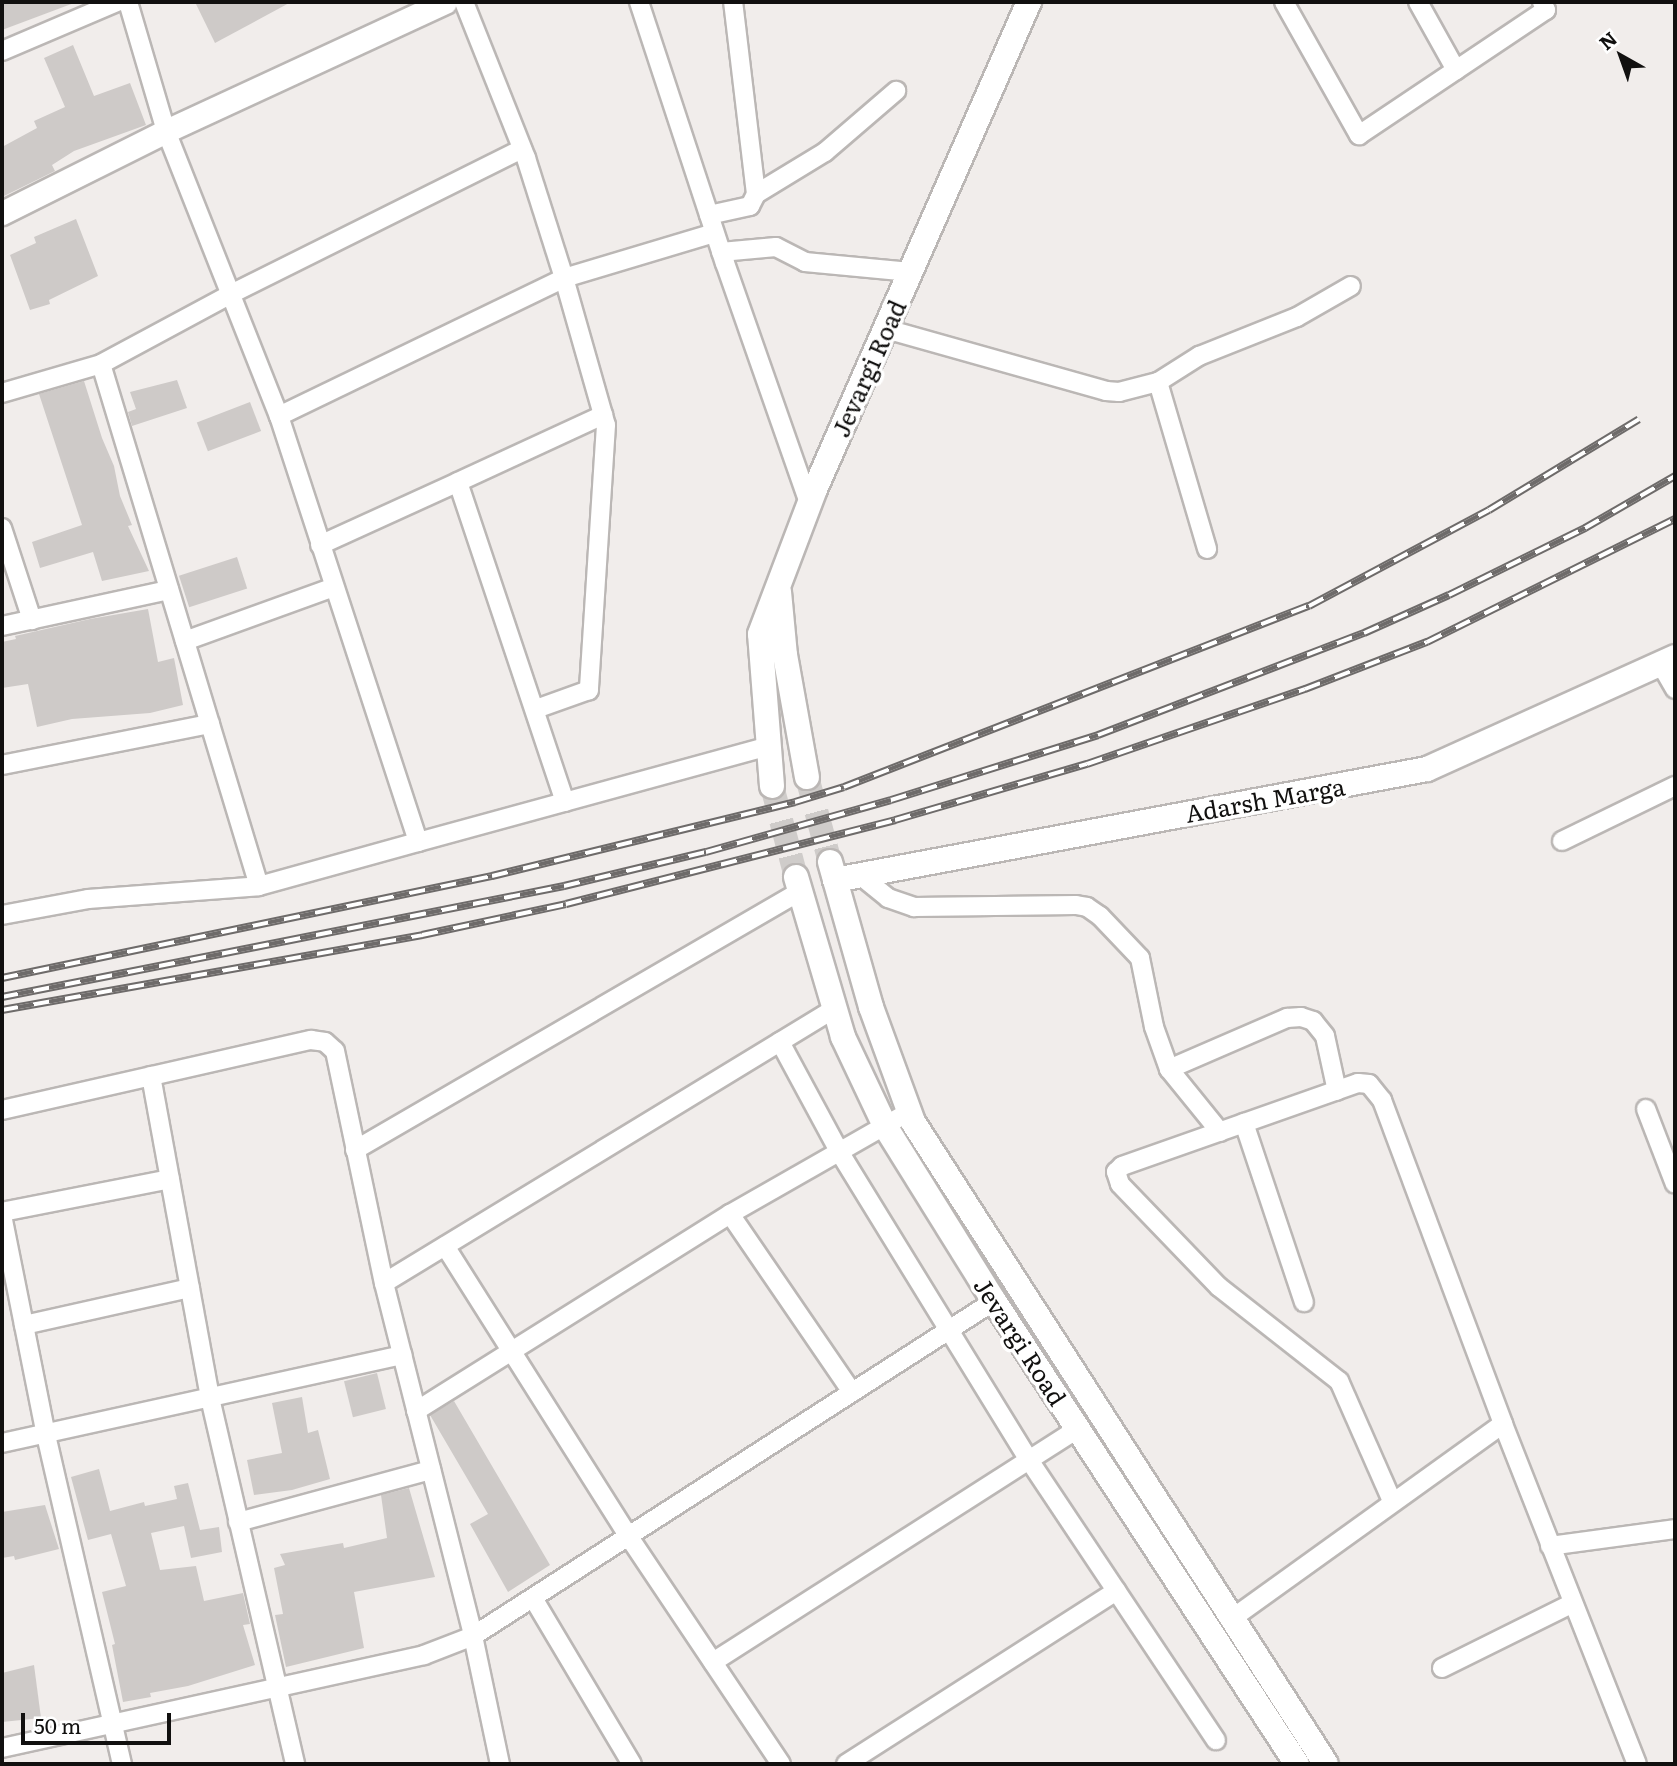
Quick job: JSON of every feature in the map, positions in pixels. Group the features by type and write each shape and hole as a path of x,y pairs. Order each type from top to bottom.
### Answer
{"main road":[{"name":"Jevargi Road","path":"772,786 760,634 809,503 1029,2"},
{"path":"779,588 785,655 807,777"},
{"name":"Adarsh Marga","path":"909,1112 871,1007 832,871 861,876 1427,769 1668,660"},
{"name":"Jevargi Road","path":"797,884 834,1009 859,1076 885,1126 994,1301 1297,1764"},
{"path":"909,1112 1230,1619 1326,1764"}],"street":[{"path":"2,51 117,2"},
{"path":"128,2 166,131 279,416 418,842"},
{"path":"2,214 166,131 445,2"},
{"path":"464,2 522,149 564,278 606,425 589,690 536,709"},
{"path":"639,2 714,233 809,503"},
{"path":"709,215 750,206 755,194 733,2"},
{"path":"1284,2 1359,135 1546,10 1542,2"},
{"path":"1418,2 1456,70"},
{"path":"755,194 825,152 896,91"},
{"path":"2,393 101,364 231,294 522,149"},
{"path":"279,416 564,278 714,233"},
{"path":"721,252 776,247 805,262 911,272"},
{"path":"886,329 1106,391 1119,392 1158,382 1199,356 1297,317 1351,286"},
{"path":"101,364 259,886"},
{"path":"1158,382 1207,549"},
{"path":"320,545 603,415"},
{"path":"458,482 565,802"},
{"path":"2,528 32,621"},
{"path":"185,641 334,586"},
{"path":"2,626 169,590"},
{"path":"1668,660 1675,689"},
{"path":"2,765 210,724"},
{"path":"2,915 88,899 259,886 768,746"},
{"path":"1562,841 1675,786"},
{"path":"861,876 888,898 914,907 1076,905 1087,907 1100,916 1140,958 1154,1027 1169,1069 1220,1132"},
{"path":"355,1150 797,884"},
{"path":"384,1283 834,1009"},
{"path":"1169,1069 1287,1018 1301,1017 1313,1021 1325,1036 1337,1091"},
{"path":"2,1110 311,1040 325,1042 335,1051 384,1283 473,1636 499,1764"},
{"path":"780,1042 840,1153 1028,1460 1216,1740"},
{"path":"151,1076 210,1398 295,1764"},
{"path":"1392,1501 1339,1381 1219,1287 1130,1195 1116,1177 1116,1172 1128,1163 1358,1083 1369,1084 1382,1100 1503,1424 1637,1764"},
{"path":"1646,1110 1675,1184"},
{"path":"416,1411 730,1214 909,1112"},
{"path":"1244,1123 1304,1302"},
{"path":"122,1764 46,1435 2,1214 170,1179"},
{"path":"730,1214 852,1392"},
{"path":"445,1246 629,1537 781,1764"},
{"path":"24,1325 190,1288"},
{"path":"2,1748 424,1655 473,1636 994,1301"},
{"path":"2,1443 402,1354"},
{"path":"1230,1619 1503,1424"},
{"path":"713,1662 1078,1429"},
{"path":"239,1522 431,1470"},
{"path":"1550,1546 1675,1529"},
{"path":"846,1764 1116,1591"},
{"path":"533,1598 632,1764"},
{"path":"1442,1668 1573,1603"}],"building":[{"path":"2,2 74,2 74,3 2,30"},
{"path":"195,2 291,2 215,43"},
{"path":"73,45 94,96 130,83 146,125 74,151 52,165 55,171 2,197 2,147 37,128 34,121 65,107 44,58"},
{"path":"76,219 98,276 49,300 50,304 30,310 10,255 36,243 34,237"},
{"path":"177,380 187,408 132,426 128,412 136,409 130,392"},
{"path":"84,381 114,466 120,496 132,525 128,526 149,571 102,581 93,552 40,568 32,542 82,525 39,394"},
{"path":"250,402 261,431 208,451 197,422"},
{"path":"237,557 247,588 189,607 179,576"},
{"path":"148,609 158,662 174,658 183,705 150,713 72,719 37,727 28,684 2,688 2,642 16,639 15,636 90,619"},
{"path":"377,1373 386,1409 353,1417 344,1381"},
{"path":"302,1397 308,1433 318,1430 330,1479 292,1490 254,1495 247,1460 282,1453 272,1403"},
{"path":"454,1401 550,1565 508,1592 470,1524 488,1514 430,1415"},
{"path":"99,1469 110,1511 144,1502 145,1506 177,1499 174,1486 188,1483 200,1530 219,1527 222,1552 191,1558 184,1526 151,1533 160,1570 196,1566 204,1601 243,1593 250,1624 243,1625 255,1665 188,1686 150,1693 151,1697 123,1702 112,1645 115,1644 102,1592 126,1586 111,1534 88,1540 71,1477"},
{"path":"409,1488 435,1577 354,1592 364,1648 286,1667 275,1615 283,1614 274,1568 285,1565 280,1554 343,1543 344,1548 387,1538 381,1495"},
{"path":"45,1505 59,1549 15,1560 14,1556 2,1558 2,1512"},
{"path":"34,1665 41,1718 2,1722 2,1673"}],"tunnel":[{"path":"807,777 830,862"},
{"path":"772,786 796,877"}],"railway":[{"path":"2,978 492,876 795,802 844,787 1309,606 1489,510 1639,419"},
{"path":"2,997 564,886 706,852 891,800 1098,735 1364,633 1449,595 1585,528 1675,476"},
{"path":"2,1010 422,935 566,904 895,820 1087,764 1305,689 1427,642 1675,519"}]}
